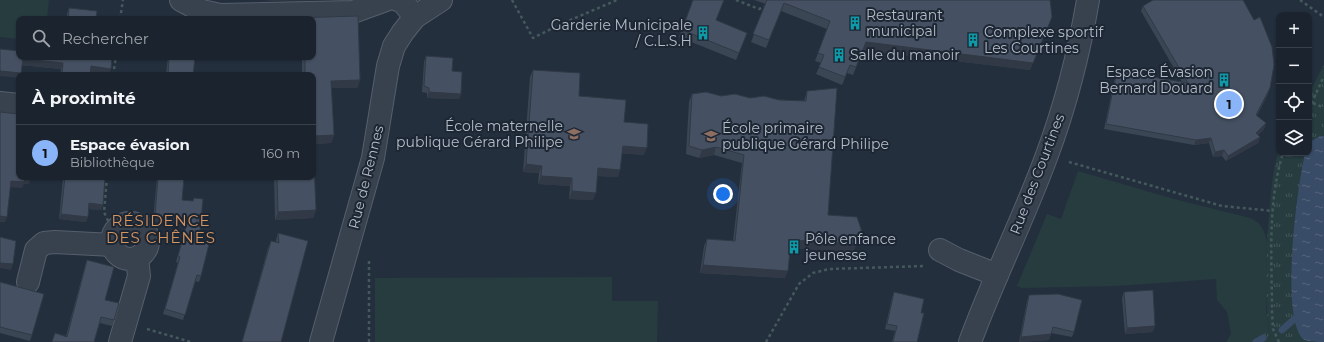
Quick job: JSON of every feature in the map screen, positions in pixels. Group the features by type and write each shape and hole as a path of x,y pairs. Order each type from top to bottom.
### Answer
{"street":[{"path":"181,0 202,11 220,15 353,12 386,0"},
{"path":"398,0 402,1 415,17"},
{"name":"Rue de Rennes","path":"321,342 373,158 380,124 388,66 394,46 415,17 441,0"},
{"name":"Rue des Courtines","path":"970,342 1047,156 1068,94 1082,38 1088,0"},
{"path":"0,103 16,105"},
{"path":"132,223 138,225 146,232 148,238 146,250 137,258 127,259 122,257 114,250 114,237 120,226 132,223"},
{"path":"28,282 36,250 44,243 114,237"},
{"path":"949,255 997,275"},
{"path":"123,333 138,276 137,258"}],"path":[{"path":"120,16 123,0"},
{"path":"512,0 533,38 616,0"},
{"path":"736,0 760,9 772,3"},
{"path":"1300,0 1324,17"},
{"path":"114,72 116,60"},
{"path":"1324,76 1313,103 1324,108"},
{"path":"1047,156 1222,206 1273,211"},
{"path":"1279,342 1273,329 1272,312 1273,211 1277,180 1283,156"},
{"path":"107,180 104,212 114,237"},
{"path":"766,342 799,284 813,273 829,269 903,265 940,266 949,255"},
{"path":"369,258 369,342"},
{"path":"123,333 191,342"}],"green space":[{"path":"0,0 49,0 47,16 16,16 16,39 0,37"},
{"path":"1324,64 1324,342 1253,342 1269,330 1266,302 1266,259 1273,174 1278,156 1312,156 1312,88"},
{"path":"1078,171 1174,199 1250,218 1257,222 1263,230 1267,242 1266,310 1269,331 1253,342 1226,342 1231,334 1227,312 1217,300 1216,279 1116,286 1022,288 1017,286 1047,214 1061,219"},
{"path":"612,277 612,301 658,301 657,342 375,342 375,278"}],"water":[{"path":"1320,136 1324,136 1324,342 1303,339 1296,326 1292,306 1292,252 1298,197 1304,158 1305,156 1312,156 1312,141"}],"building":[{"name":"Garderie Municipale / C.L.S.H","path":"693,0 724,0 716,20 747,33 739,53 682,30"},
{"path":"767,0 1050,0 1052,17 1033,63 866,42 856,67 850,65 845,77 819,67 824,55 818,53 830,21 784,3 769,40 753,34"},
{"name":"Espace Évasion Bernard Douard","path":"1153,0 1243,0 1254,20 1260,17 1272,47 1274,65 1270,88 1256,115 1266,123 1256,133 1260,137 1228,156 1224,150 1215,152 1211,138 1196,140 1106,124 1117,71 1188,83 1143,6"},
{"path":"69,8 97,11 96,16 68,16"},
{"path":"358,16 360,80 331,81 334,135 316,136 316,72 305,72 305,60 316,60 316,17"},
{"path":"0,49 16,51 16,60 23,60 21,72 0,71"},
{"path":"426,56 453,58 452,71 462,72 461,94 429,92 429,88 424,86"},
{"path":"33,60 112,60 111,69 91,66 90,72 62,72 63,63"},
{"path":"169,60 195,60 193,72 168,72"},
{"path":"533,70 580,73 579,96 626,100 624,122 648,124 647,148 623,146 620,170 598,168 596,193 572,191 572,178 541,176 542,166 526,164"},
{"path":"837,88 828,215 857,217 862,232 855,244 791,240 788,271 703,265 707,239 735,241 744,155 716,147 702,150 689,146 692,94 706,92 721,96 735,94 750,98 764,96 779,100 806,101 807,91"},
{"path":"0,112 16,114 16,180 24,180 24,182 11,181 7,217 0,216"},
{"path":"65,180 105,180 103,205 89,203 88,217 61,214"},
{"path":"158,180 184,180 182,200 193,201 194,198 203,199 199,242 209,244 201,276 197,275 185,315 165,309 180,257 178,256 188,219 155,216"},
{"path":"277,180 315,180 316,210 278,212"},
{"path":"278,233 308,241 281,342 242,342 271,241 279,243"},
{"path":"0,237 16,241 13,264 0,263"},
{"path":"87,260 114,267 105,300 119,303 114,320 101,317 94,342 52,342 55,333 67,337"},
{"path":"0,282 44,294 32,335 0,327"},
{"path":"1153,290 1155,326 1127,328 1124,292"},
{"path":"894,292 924,299 921,313 924,313 917,342 893,342 897,326 887,324"},
{"path":"1058,294 1082,300 1074,332 1053,327 1051,334 1021,337 1029,295"}],"waterway":[{"path":"1282,330 1300,314"},
{"path":"1256,342 1263,338"}],"place":[{"name":"Restaurant municipal","path":"855,23"},
{"name":"Garderie Municipale / C.L.S.H","path":"703,33"},
{"name":"Complexe sportif Les Courtines","path":"973,40"},
{"name":"Salle du manoir","path":"839,55"},
{"name":"Espace Évasion Bernard Douard","path":"1224,80"},
{"name":"Espace évasion","path":"1229,104"},
{"name":"École maternelle publique Gérard Philipe","path":"574,134"},
{"name":"École primaire publique Gérard Philipe","path":"711,136"},
{"name":"Pôle enfance jeunesse","path":"794,247"}],"district":[{"name":"RÉSIDENCE DES CHÊNES","path":"161,230"}]}
